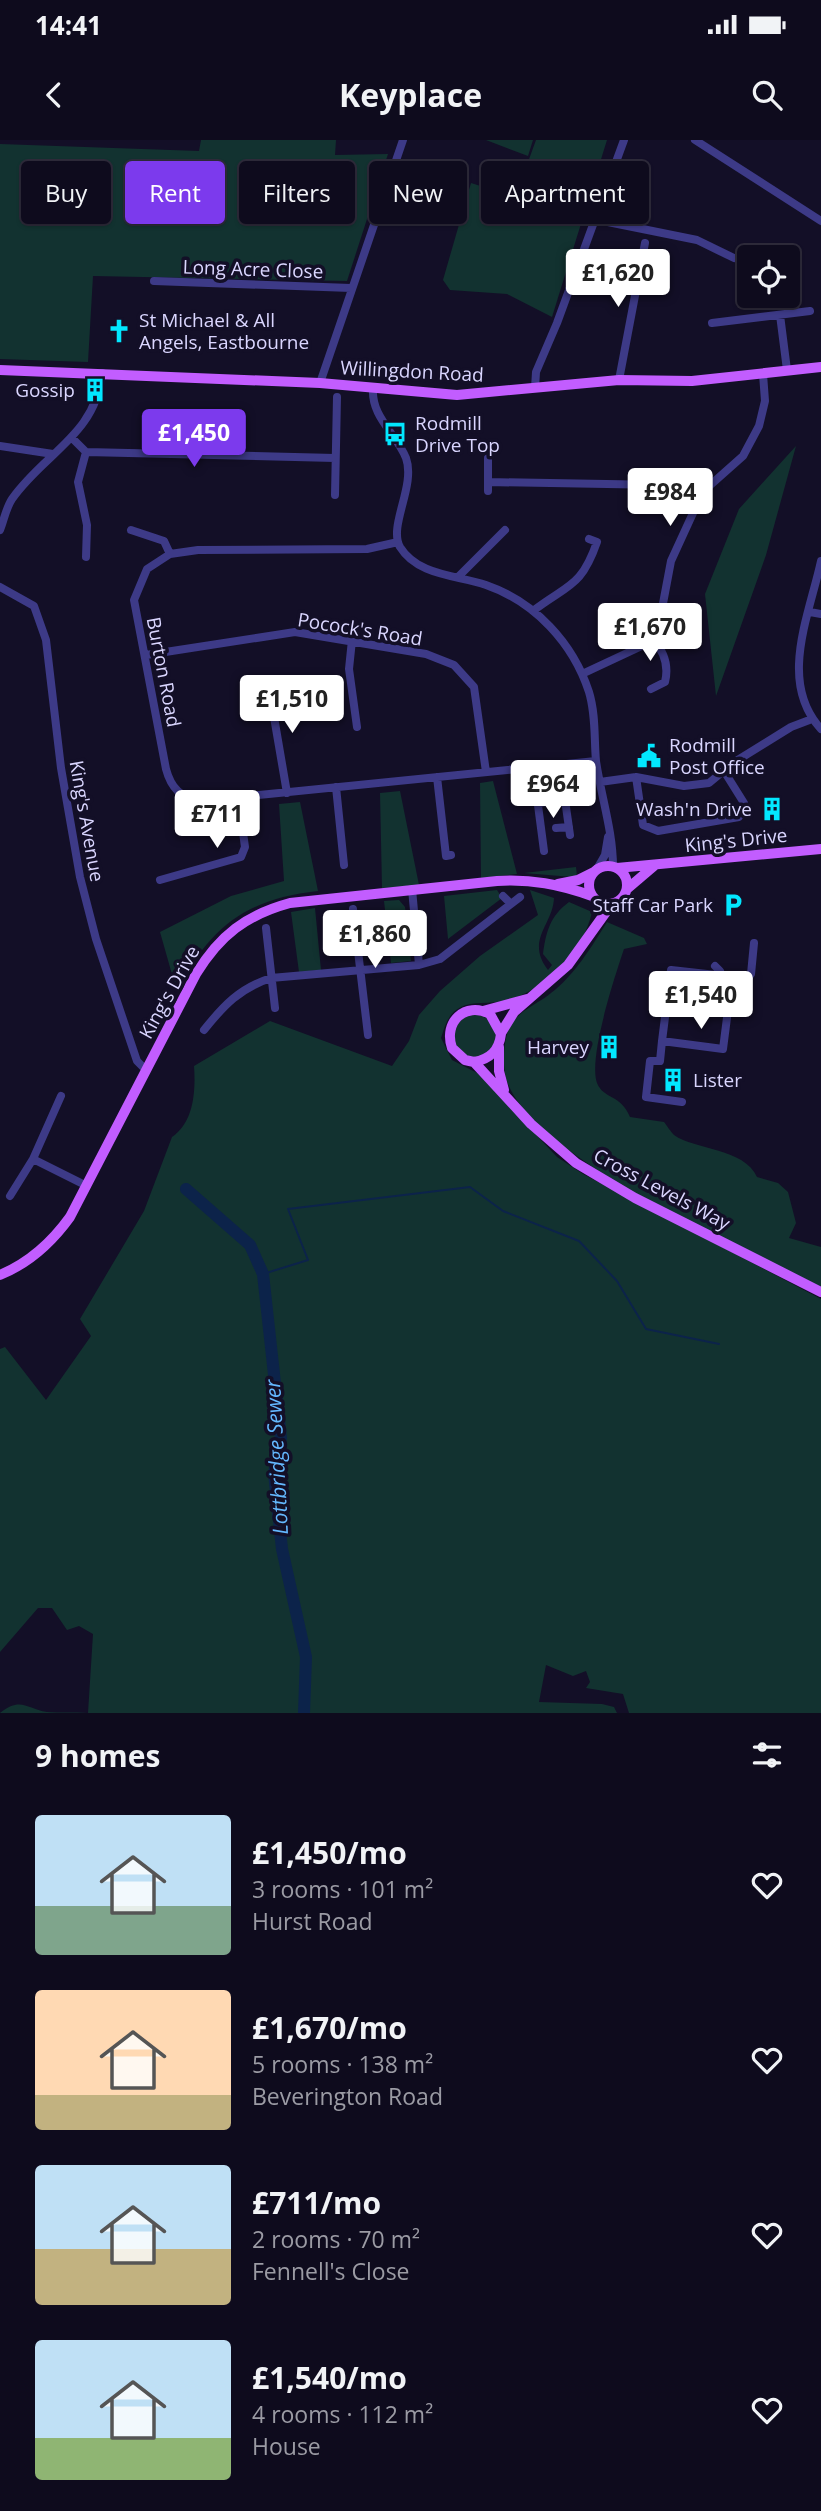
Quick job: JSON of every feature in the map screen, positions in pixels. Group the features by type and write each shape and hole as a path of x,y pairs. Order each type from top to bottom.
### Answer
{"main road":[{"name":"Willingdon Road","path":"0,370 320,383 457,394 619,380 692,381 821,368"},
{"name":"King's Drive","path":"615,867 654,866 821,849"},
{"path":"593,897 611,905 622,899 627,889 654,866"},
{"path":"597,924 589,881 596,871 615,867 624,875 627,889"},
{"name":"King's Drive","path":"558,884 578,880 596,871"},
{"name":"King's Drive","path":"0,1275 26,1262 58,1234 88,1186 196,974 219,940 237,925 258,913 290,903 517,880 558,884 593,897"},
{"name":"Cross Levels Way","path":"532,998 483,1011 474,1009 458,1015 449,1031 452,1048 465,1060 474,1062 490,1057 507,1019 532,998 568,965 611,905"},
{"path":"483,1011 495,1020 500,1038 499,1071 504,1092"},
{"name":"Cross Levels Way","path":"474,1062 531,1124 576,1163 635,1198 821,1292"}],"street":[{"path":"320,383 403,140"},
{"path":"616,161 624,140"},
{"path":"695,140 821,221"},
{"path":"535,388 536,372 557,323 591,224"},
{"path":"618,224 697,240 734,258"},
{"path":"619,380 645,243"},
{"name":"Long Acre Close","path":"154,281 351,288"},
{"path":"712,323 810,311"},
{"path":"780,315 788,370"},
{"path":"0,530 11,500 53,454 72,438 90,415 102,373"},
{"path":"582,674 652,638 661,622 671,561 699,500 707,488 743,456 753,440 763,412 763,374"},
{"path":"373,388 373,404 403,451 409,471 398,542 417,564 495,588 533,611 566,644 582,674 593,712 596,761 615,867"},
{"path":"335,495 337,397"},
{"path":"72,438 86,452 335,458"},
{"path":"0,446 53,454"},
{"path":"86,452 78,478 87,524 86,557"},
{"path":"488,458 488,486 663,485 678,488 699,500"},
{"path":"131,530 164,541 170,554 198,550 367,549 398,542"},
{"path":"458,577 505,530"},
{"path":"533,611 583,576 597,542 589,539"},
{"name":"Burton Road","path":"170,554 147,569 134,600 166,769 173,788 189,799 287,793 596,761"},
{"path":"821,561 799,654 797,680 804,705 821,729"},
{"name":"King's Avenue","path":"0,587 34,606 46,640 61,768 80,877 96,939 136,1061 146,1070"},
{"path":"810,612 821,614"},
{"name":"Pocock's Road","path":"146,654 295,632 426,654 454,665 474,687 486,772"},
{"path":"651,689 665,682 668,669 659,645 652,638"},
{"path":"352,640 349,669 356,727"},
{"path":"268,682 287,793"},
{"path":"600,782 636,776 694,786 709,783 791,727 812,719"},
{"path":"533,767 544,851"},
{"path":"636,776 643,825 658,831 739,817 744,803 724,771"},
{"path":"438,777 446,856 451,855"},
{"path":"336,787 344,865"},
{"path":"160,880 242,857 245,847 238,797"},
{"path":"538,803 565,798 570,831 556,828"},
{"path":"596,871 605,855 608,831"},
{"path":"412,889 419,965"},
{"path":"503,896 510,904"},
{"path":"204,1030 229,999 251,985 271,978 419,965 440,959 520,897"},
{"path":"353,909 368,1035"},
{"path":"266,928 275,1008"},
{"path":"662,1041 723,1049 729,1002 751,974 754,943"},
{"path":"682,1102 646,1097 650,1061 660,1062 671,970 716,975 720,971 715,966"},
{"path":"10,1196 33,1159 61,1096"},
{"path":"33,1159 88,1186"}],"green space":[{"path":"201,140 336,140 335,155 388,154 386,161 369,161 369,213 347,281 93,276 88,362 0,359 0,144 199,151"},
{"path":"486,140 533,140 528,156"},
{"path":"536,140 607,140 600,161 528,161"},
{"path":"471,183 481,186 481,224 581,224 552,317 507,294 450,290 443,280 459,224 467,224 467,197"},
{"path":"796,446 766,555 716,696 705,594 739,509"},
{"path":"493,781 517,874 481,878 480,783"},
{"path":"400,791 419,885 382,888 380,793"},
{"path":"300,802 318,891 270,901 232,920 202,950 177,992 160,932 231,896 284,881 279,804"},
{"path":"576,867 577,876 572,877 524,873"},
{"path":"497,890 502,898 448,939 444,896"},
{"path":"530,890 554,898 539,950 548,970 552,965 543,954 544,946 550,925 557,913 569,902 592,912 571,956 547,980 504,1001 461,1007 450,1016 441,1038 452,1060 479,1074 557,1157 583,1174 821,1299 821,1713 629,1713 623,1694 586,1688 590,1682 586,1671 573,1676 546,1665 539,1702 602,1704 614,1707 617,1713 88,1713 93,1634 79,1626 67,1630 52,1608 38,1608 0,1652 0,1349 5,1347 46,1400 91,1336 80,1319 144,1211 172,1137 189,1116 194,1066 270,1021 392,1066 409,1041 419,1015 440,991 480,956 538,915"},
{"path":"399,900 405,907 411,961 391,963 384,901"},
{"path":"315,908 321,970 299,972 291,912"},
{"path":"607,922 644,938 647,944 624,949 599,1037 595,1071 597,1083 604,1092 622,1104 630,1117 664,1122 674,1135 742,1160 751,1167 757,1177 778,1183 788,1192 796,1223 789,1238 821,1247 821,1287 696,1226 600,1172 559,1143 527,1113 508,1084 504,1050 511,1024 567,978"},
{"path":"475,1015 490,1021 496,1036 490,1051 475,1057 460,1051 454,1036 460,1021"},
{"path":"19,1704 47,1712 88,1713 0,1713"}],"waterway":[{"path":"263,1274 308,1260 288,1209 470,1187 503,1211 579,1241 617,1281 646,1329 719,1344"},
{"name":"Lottbridge Sewer","path":"186,1189 250,1245 263,1274 281,1438 274,1473 282,1549 306,1657 304,1713"}],"place":[{"name":"St Michael & All Angels, Eastbourne","path":"119,331"},
{"name":"Gossip","path":"95,390"},
{"name":"Rodmill Drive Top","path":"395,434"},
{"name":"Rodmill Post Office","path":"649,756"},
{"name":"Wash'n Drive","path":"772,809"},
{"name":"Staff Car Park","path":"733,905"},
{"name":"Harvey","path":"609,1047"},
{"name":"Lister","path":"673,1080"}]}
